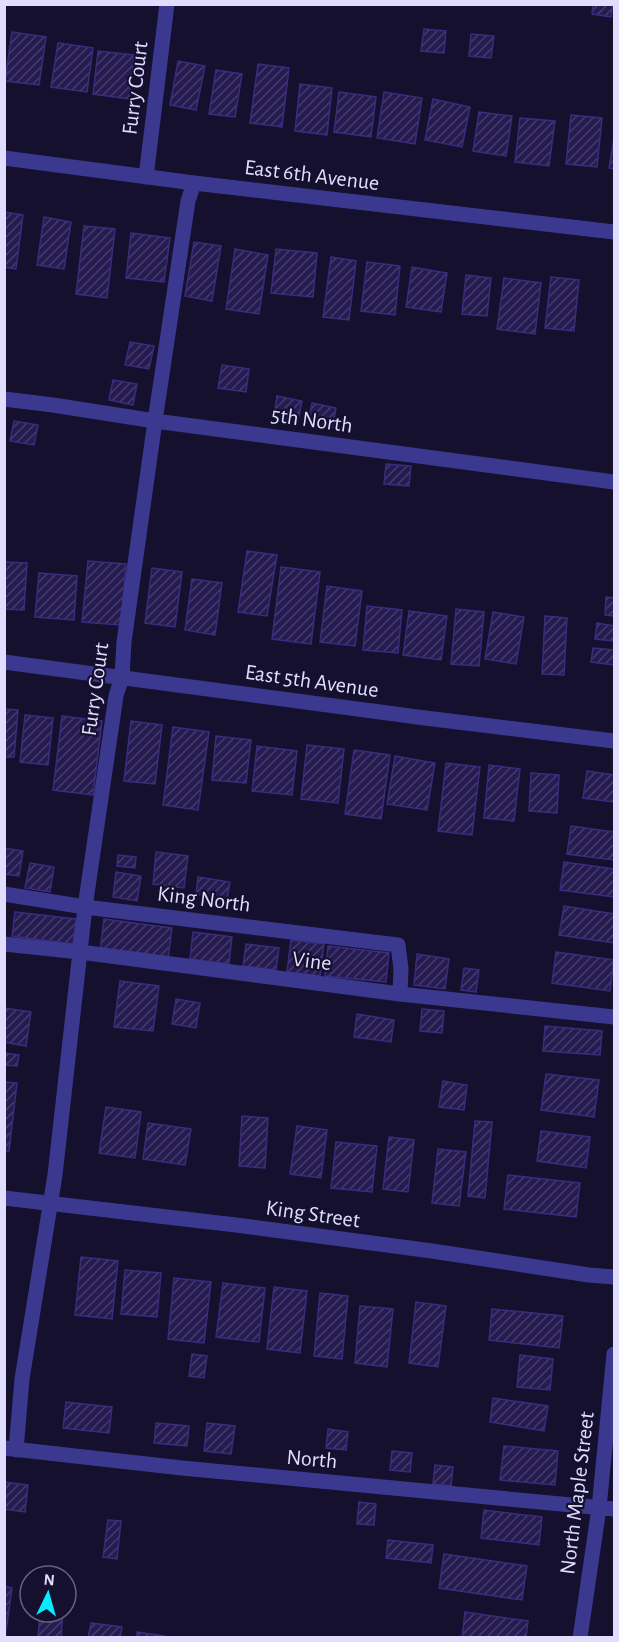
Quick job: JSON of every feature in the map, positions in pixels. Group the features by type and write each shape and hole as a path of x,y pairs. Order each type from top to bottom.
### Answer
{"street":[{"name":"Furry Court","path":"146,177 167,4"},
{"name":"East 6th Avenue","path":"4,158 194,183 615,232"},
{"name":"Furry Court","path":"10,1449 50,1203 86,907 116,696 122,677 124,642 155,421 188,201 194,183"},
{"name":"5th North","path":"4,399 615,482"},
{"name":"East 5th Avenue","path":"4,662 615,741"},
{"name":"King North","path":"4,894 86,907 398,945 402,969 400,994"},
{"name":"Vine","path":"4,944 400,994 615,1017"},
{"name":"King Street","path":"4,1198 236,1225 615,1277"},
{"name":"North Maple Street","path":"580,1638 599,1508 615,1354"},
{"name":"North","path":"10,1449 182,1468 615,1509"}],"building":[{"path":"593,4 613,4 611,17 592,14"},
{"path":"424,29 446,31 444,53 421,51"},
{"path":"12,32 46,37 39,85 5,81"},
{"path":"471,34 494,36 491,58 469,56"},
{"path":"58,43 93,48 87,92 51,87"},
{"path":"98,51 134,55 129,99 93,94"},
{"path":"178,61 205,66 196,110 170,105"},
{"path":"258,64 289,68 282,127 250,123"},
{"path":"216,70 242,74 235,117 209,114"},
{"path":"300,84 332,88 327,135 295,131"},
{"path":"339,92 376,97 371,137 334,132"},
{"path":"384,92 422,98 415,144 377,138"},
{"path":"433,99 470,107 462,147 425,140"},
{"path":"479,112 512,116 506,156 473,151"},
{"path":"571,115 602,118 597,167 566,164"},
{"path":"520,118 555,121 549,166 515,162"},
{"path":"614,138 614,169 609,168"},
{"path":"4,212 23,215 16,269 4,267"},
{"path":"44,217 71,222 64,269 37,265"},
{"path":"84,226 115,229 107,298 76,294"},
{"path":"131,233 170,238 164,282 126,278"},
{"path":"194,242 221,246 212,301 185,296"},
{"path":"235,249 268,255 259,314 226,309"},
{"path":"276,249 317,253 313,297 271,293"},
{"path":"331,257 356,261 349,320 323,317"},
{"path":"367,262 400,266 395,315 361,311"},
{"path":"412,267 447,273 441,312 406,307"},
{"path":"466,275 491,278 487,316 462,314"},
{"path":"551,277 579,280 574,331 545,328"},
{"path":"504,278 541,283 535,334 497,329"},
{"path":"130,342 154,346 149,369 125,365"},
{"path":"222,365 249,369 246,392 218,388"},
{"path":"113,380 137,384 133,405 109,400"},
{"path":"277,396 302,401 298,421 274,416"},
{"path":"312,403 336,408 332,428 308,423"},
{"path":"14,421 38,425 34,445 10,441"},
{"path":"386,464 411,466 409,486 384,484"},
{"path":"247,551 277,555 267,616 238,612"},
{"path":"88,561 126,564 121,625 82,622"},
{"path":"4,562 27,563 24,610 4,609"},
{"path":"281,567 320,572 311,644 272,639"},
{"path":"152,568 182,572 175,627 145,623"},
{"path":"39,573 77,576 74,620 35,617"},
{"path":"192,579 222,583 215,635 185,630"},
{"path":"327,586 362,591 355,646 320,642"},
{"path":"606,597 614,598 614,616 605,615"},
{"path":"367,606 402,610 398,653 363,650"},
{"path":"456,609 484,612 479,666 451,664"},
{"path":"409,611 447,616 441,660 403,655"},
{"path":"493,612 524,617 516,664 485,659"},
{"path":"545,616 567,618 564,675 542,674"},
{"path":"597,623 614,626 614,641 595,639"},
{"path":"593,648 614,650 614,665 591,662"},
{"path":"4,709 18,710 14,757 4,757"},
{"path":"25,715 53,718 48,765 20,762"},
{"path":"62,716 102,721 93,795 53,790"},
{"path":"131,721 162,725 155,784 124,781"},
{"path":"173,727 209,732 198,810 163,805"},
{"path":"216,736 251,740 246,783 212,780"},
{"path":"307,745 344,749 338,803 301,799"},
{"path":"257,746 297,751 292,795 252,791"},
{"path":"354,750 390,755 381,819 345,814"},
{"path":"395,756 435,763 427,810 387,804"},
{"path":"446,763 480,767 472,835 438,831"},
{"path":"489,765 520,769 514,821 484,818"},
{"path":"587,771 614,775 614,802 583,798"},
{"path":"531,773 559,775 557,813 529,811"},
{"path":"571,826 614,832 614,860 567,854"},
{"path":"4,848 23,851 19,876 4,874"},
{"path":"156,852 188,856 184,888 153,884"},
{"path":"118,855 136,857 135,868 117,866"},
{"path":"564,862 614,869 614,897 560,890"},
{"path":"30,863 54,867 50,892 25,888"},
{"path":"116,872 141,876 137,901 113,897"},
{"path":"198,877 230,882 227,899 196,894"},
{"path":"564,906 614,914 614,943 559,935"},
{"path":"15,912 76,919 73,944 12,936"},
{"path":"104,919 172,928 168,959 100,951"},
{"path":"193,932 232,937 229,964 190,959"},
{"path":"291,940 324,944 320,976 287,972"},
{"path":"246,944 279,948 276,970 243,966"},
{"path":"328,946 389,953 386,982 325,976"},
{"path":"556,952 614,960 610,991 552,983"},
{"path":"417,954 449,959 445,989 414,985"},
{"path":"464,968 479,970 476,992 461,990"},
{"path":"120,981 159,986 153,1031 114,1027"},
{"path":"176,999 200,1003 196,1028 172,1024"},
{"path":"4,1008 31,1012 26,1046 4,1042"},
{"path":"422,1009 444,1011 442,1033 420,1031"},
{"path":"357,1014 394,1020 391,1042 354,1037"},
{"path":"545,1026 602,1031 600,1055 543,1051"},
{"path":"4,1053 19,1055 17,1066 4,1065"},
{"path":"546,1074 599,1080 594,1117 541,1110"},
{"path":"443,1081 467,1085 464,1110 439,1107"},
{"path":"4,1082 17,1083 9,1151 4,1151"},
{"path":"106,1107 141,1112 135,1158 99,1153"},
{"path":"242,1116 268,1118 265,1168 239,1166"},
{"path":"475,1121 492,1122 485,1198 468,1196"},
{"path":"148,1123 191,1129 185,1165 143,1159"},
{"path":"297,1126 327,1130 321,1178 290,1174"},
{"path":"541,1131 590,1137 586,1168 537,1161"},
{"path":"389,1137 414,1140 408,1192 383,1189"},
{"path":"336,1142 377,1146 372,1192 331,1188"},
{"path":"438,1149 466,1152 459,1206 432,1203"},
{"path":"508,1175 580,1183 576,1217 504,1209"},
{"path":"81,1257 118,1261 112,1319 75,1315"},
{"path":"125,1270 161,1273 157,1317 121,1314"},
{"path":"174,1278 211,1282 204,1343 168,1339"},
{"path":"223,1283 265,1288 259,1342 216,1337"},
{"path":"274,1287 307,1291 300,1353 267,1349"},
{"path":"320,1293 348,1296 342,1359 314,1356"},
{"path":"416,1302 446,1306 438,1367 409,1363"},
{"path":"360,1306 393,1309 387,1367 355,1363"},
{"path":"492,1309 563,1316 559,1348 489,1340"},
{"path":"192,1354 207,1356 204,1378 189,1376"},
{"path":"520,1355 553,1359 550,1390 517,1387"},
{"path":"493,1398 548,1406 544,1431 490,1422"},
{"path":"66,1402 112,1407 109,1433 63,1428"},
{"path":"156,1423 189,1426 187,1446 154,1443"},
{"path":"207,1423 235,1426 231,1454 204,1451"},
{"path":"328,1429 348,1432 346,1450 326,1448"},
{"path":"504,1446 558,1451 555,1485 500,1480"},
{"path":"392,1451 412,1453 410,1472 390,1470"},
{"path":"435,1465 453,1467 451,1486 433,1484"},
{"path":"4,1482 28,1485 25,1512 4,1509"},
{"path":"359,1502 376,1504 374,1525 357,1524"},
{"path":"484,1510 542,1517 539,1545 481,1538"},
{"path":"108,1520 121,1521 117,1559 103,1557"},
{"path":"388,1540 433,1545 431,1563 386,1558"},
{"path":"444,1554 527,1566 522,1600 439,1588"},
{"path":"4,1586 12,1588 5,1638 4,1638"},
{"path":"465,1612 528,1621 526,1638 462,1638"},
{"path":"91,1623 122,1627 120,1638 88,1638"},
{"path":"39,1624 62,1624 61,1638 38,1638"},
{"path":"137,1632 164,1636 164,1638 137,1638"}]}
